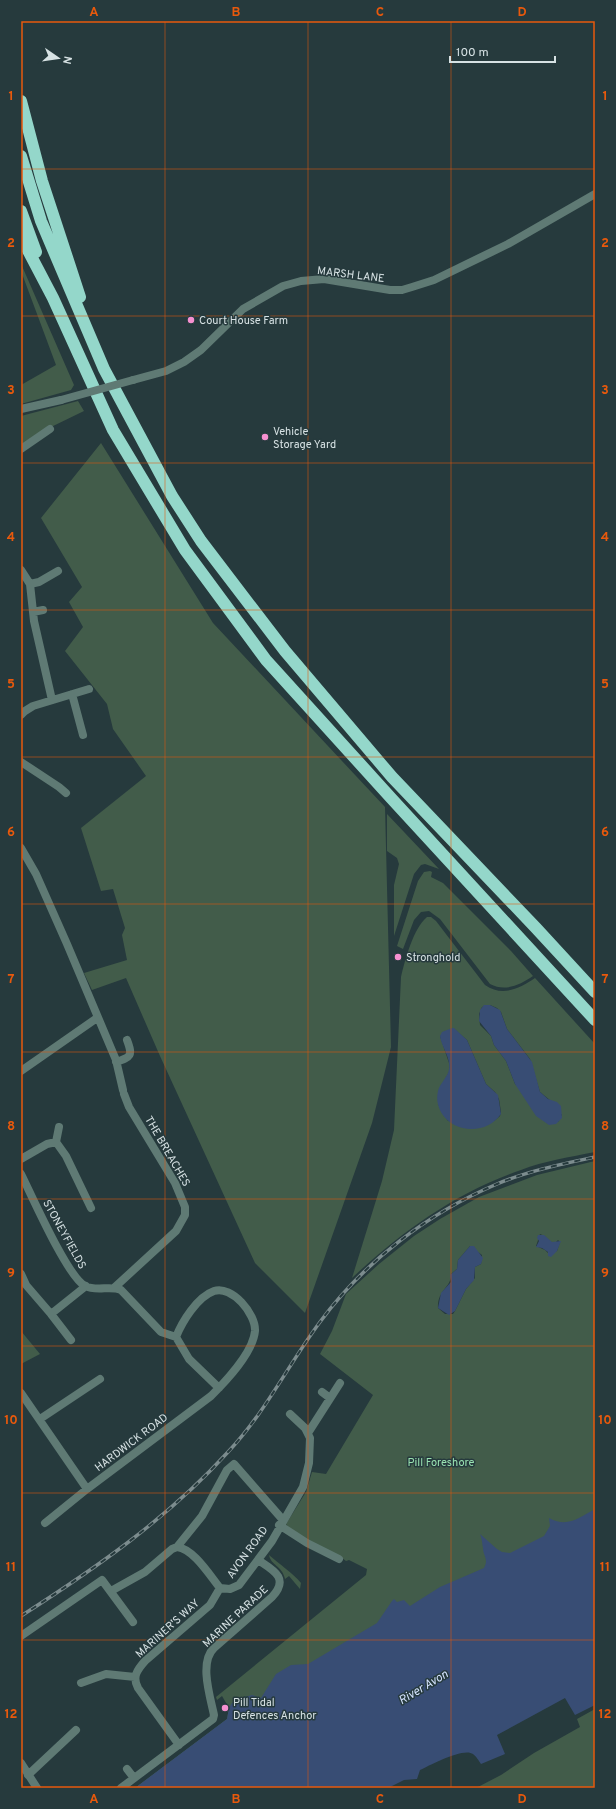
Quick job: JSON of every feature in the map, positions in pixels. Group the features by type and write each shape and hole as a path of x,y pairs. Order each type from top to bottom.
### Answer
{"highway":[{"path":"21,101 42,181 104,368"},
{"path":"21,156 41,221 67,286 104,368 172,496 201,541 285,651 370,752 595,992"},
{"path":"21,211 52,298"},
{"path":"21,237 52,298 113,430 184,550 266,660 595,1020"}],"street":[{"name":"MARSH LANE","path":"21,409 61,400 166,371 184,362 202,350 243,308 283,286 301,281 324,279 402,290 434,280 508,244 595,194"},
{"path":"21,449 50,429"},
{"path":"44,569 49,577"},
{"path":"21,570 30,584 33,612 52,700"},
{"path":"30,584 39,582 58,571"},
{"path":"33,612 43,610"},
{"path":"21,715 33,706 89,689"},
{"path":"72,694 84,735"},
{"path":"21,762 66,793"},
{"name":"THE BREACHES","path":"21,848 36,874 67,944 116,1062 129,1107 175,1183 185,1207 185,1215 176,1231 115,1287"},
{"path":"21,1072 97,1018"},
{"path":"116,1062 128,1058 130,1055 131,1052 127,1040"},
{"path":"59,1127 56,1142 66,1156 91,1208"},
{"path":"21,1159 47,1144 56,1142"},
{"name":"STONEYFIELDS","path":"21,1174 47,1229 72,1272 78,1280 86,1286"},
{"path":"21,1274 26,1285 71,1340"},
{"path":"51,1314 86,1286 97,1289 115,1287 121,1290 161,1332 176,1337 189,1359 219,1388 240,1363 253,1342 255,1322 247,1308 228,1293 216,1291 208,1294 188,1314 176,1337"},
{"path":"40,1419 100,1379"},
{"path":"290,1414 308,1433 340,1383"},
{"name":"HARDWICK ROAD","path":"45,1523 87,1489 188,1414 219,1388"},
{"path":"322,1392 330,1398"},
{"path":"21,1393 87,1489"},
{"name":"AVON ROAD","path":"308,1433 310,1444 307,1475 301,1491 281,1522 272,1541 238,1586 230,1589 220,1588 212,1575 184,1549 177,1547 202,1516 227,1470 234,1464 281,1522 307,1543 339,1559"},
{"path":"111,1591 145,1572 172,1549 177,1547"},
{"name":"MARINE PARADE","path":"121,1788 214,1718 206,1667 207,1658 211,1650 272,1597 279,1587 280,1578 278,1574 258,1560"},
{"path":"21,1636 102,1580 133,1622"},
{"name":"MARINER'S WAY","path":"135,1677 139,1668 145,1661 210,1605 220,1588"},
{"path":"86,1683 106,1674 135,1677 138,1688 179,1745"},
{"path":"28,1775 78,1728"},
{"path":"21,1763 36,1788"},
{"path":"127,1769 134,1778"}],"green space":[{"path":"22,266 74,385 71,390 21,404 21,385 56,365 21,271"},
{"path":"78,401 84,411 49,428 21,447 21,416"},
{"path":"101,443 213,623 385,807 391,1047 372,1123 305,1313 255,1263 126,978 92,990 84,973 127,960 122,935 125,928 113,889 101,891 81,828 146,776 113,729 107,704 65,651 83,627 69,602 82,587 41,518"},
{"path":"387,814 439,869 425,864 421,865 414,874 394,936 394,885 399,864 397,858 387,851"},
{"path":"424,872 432,872 431,877 443,883 511,951 533,976 518,985 501,987 490,984 440,919 429,911 421,912 414,920 403,949 397,946 418,881"},
{"path":"427,917 431,917 436,921 485,985 491,989 498,991 510,990 517,988 535,978 595,1044 595,1152 539,1164 497,1179 474,1190 430,1215 410,1229 352,1278 382,1181 394,1130 401,977 410,945 422,922","holes":["490,1005 497,1008 501,1012 507,1029 530,1059 540,1092 551,1101 562,1115 558,1122 515,1084 506,1061 494,1045 491,1036 480,1025 479,1014 482,1007","453,1028 467,1040 486,1084 495,1092 499,1099 501,1112 500,1116 494,1121 448,1121 438,1104 439,1091 449,1072 450,1066 440,1036"]},
{"name":"Pill Foreshore","path":"595,1161 595,1560 135,1788 227,1719 229,1708 222,1696 217,1700 216,1697 366,1575 367,1569 349,1560 346,1561 332,1552 306,1540 291,1530 286,1524 306,1492 312,1472 326,1474 373,1395 320,1354 332,1331 346,1294 379,1264 414,1236 440,1219 479,1197 537,1175","holes":["540,1234 555,1243 558,1240 560,1242 557,1251 548,1253 536,1246","470,1246 482,1255 481,1264 475,1267 475,1278 466,1289 453,1314 445,1314 438,1308 438,1302 451,1278 451,1274 457,1269 458,1260"]},
{"path":"21,1331 40,1354 21,1364"},
{"path":"269,1555 301,1583 300,1589 289,1576 285,1579 282,1571 270,1559"},
{"path":"595,1709 595,1788 476,1788 501,1775 534,1753 580,1727 577,1719"}],"water":[{"path":"484,1005 490,1005 500,1010 507,1029 532,1062 540,1092 548,1099 557,1102 561,1106 562,1118 556,1124 549,1125 536,1116 515,1084 506,1061 494,1045 491,1036 479,1021 480,1010"},
{"path":"454,1028 467,1040 486,1084 498,1095 501,1114 495,1121 484,1127 465,1129 451,1123 441,1113 438,1106 438,1091 449,1069 449,1061 440,1036 442,1032"},
{"path":"538,1235 544,1235 552,1242 561,1241 557,1251 551,1257 548,1256 548,1252 542,1248 536,1247 539,1241 537,1238"},
{"path":"470,1246 474,1246 483,1258 481,1264 475,1267 474,1280 466,1289 455,1311 449,1315 438,1308 441,1293 451,1282 450,1275 457,1269 458,1260"},
{"name":"River Avon","path":"595,1509 595,1705 575,1715 565,1698 497,1735 505,1754 481,1764 473,1754 469,1752 455,1755 420,1770 417,1779 404,1780 388,1788 135,1788 227,1719 229,1708 232,1703 238,1699 252,1695 261,1698 276,1674 291,1665 308,1664 377,1623 394,1599 397,1602 404,1600 410,1606 440,1587 484,1568 486,1560 480,1534 497,1549 502,1552 510,1553 544,1536 550,1526 549,1518 562,1522 573,1521"}],"railway":[{"path":"21,1616 77,1579 130,1541 181,1499 205,1476 241,1437 265,1405 308,1338 337,1300 357,1279 399,1241 446,1209 497,1184 509,1179 558,1165 595,1157"}],"place":[{"name":"Court House Farm","path":"191,320"},
{"name":"Vehicle Storage Yard","path":"265,437"},
{"name":"Stronghold","path":"398,957"},
{"name":"Pill Tidal Defences Anchor","path":"225,1708"}]}
